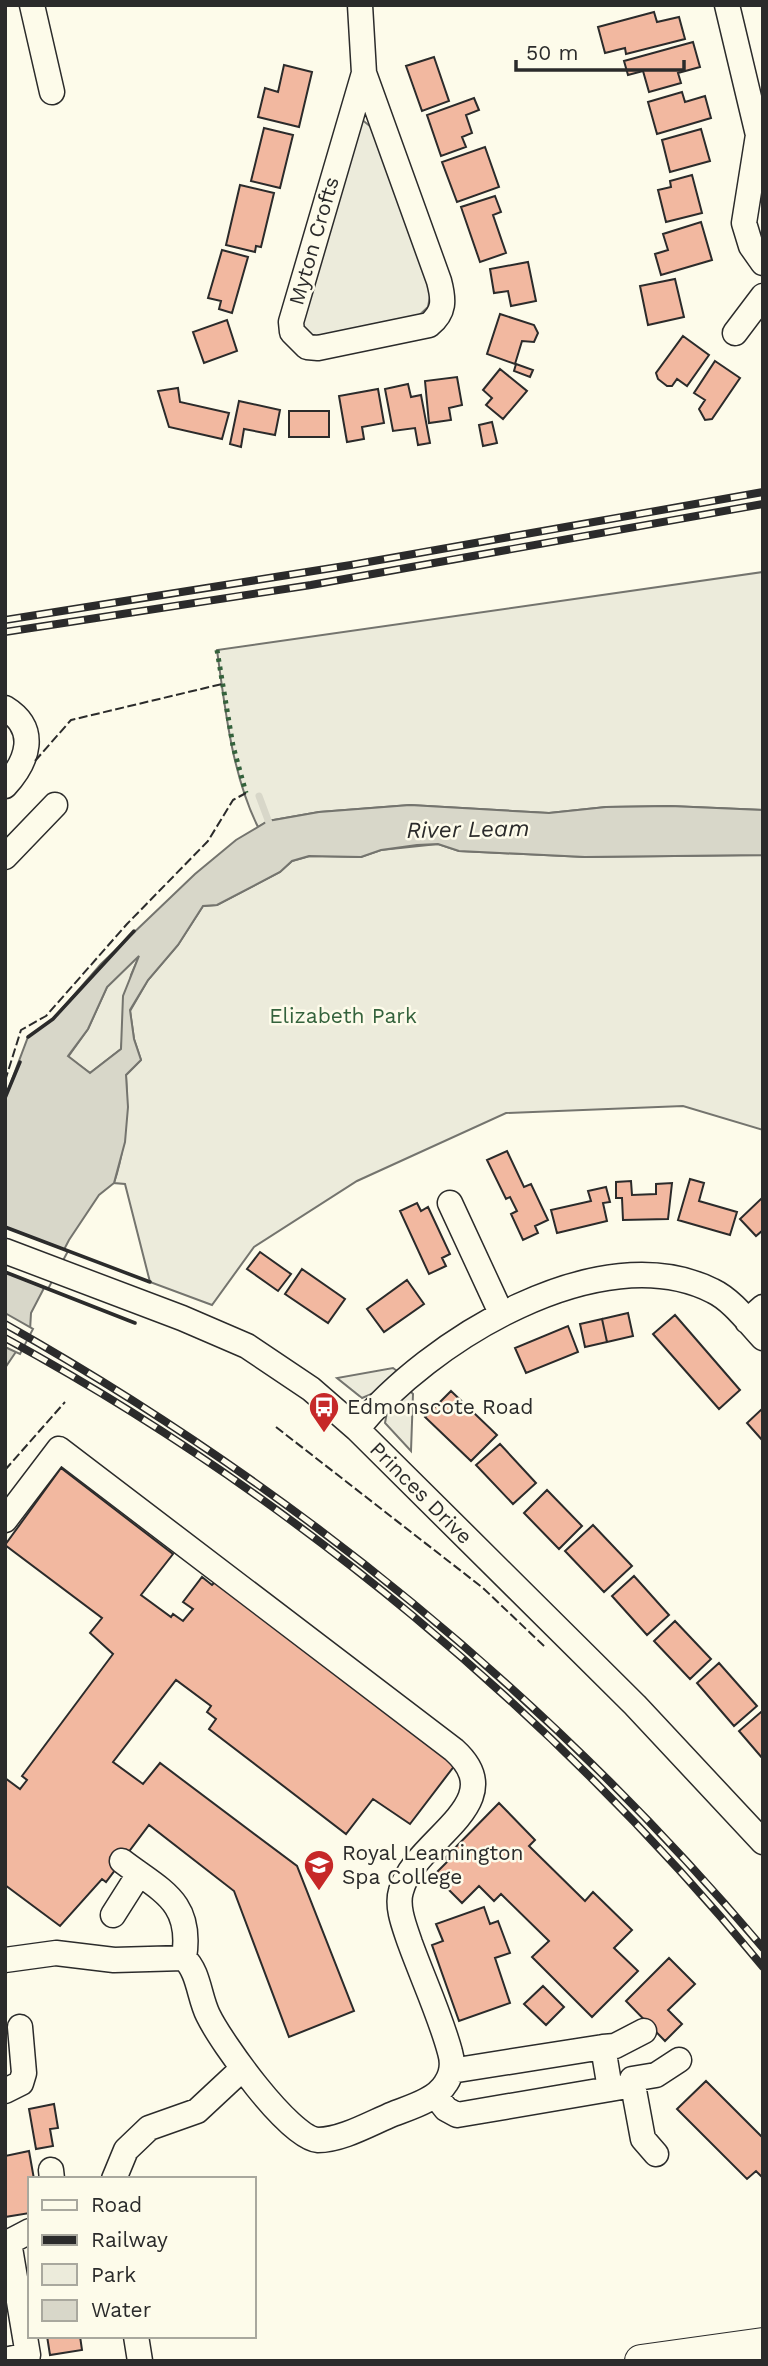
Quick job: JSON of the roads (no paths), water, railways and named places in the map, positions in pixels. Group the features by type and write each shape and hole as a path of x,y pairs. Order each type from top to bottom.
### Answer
{"main road":[{"path":"641,2361 760,2345"},
{"path":"715,2361 760,2345"}],"street":[{"path":"32,5 52,92"},
{"name":"Myton Crofts","path":"360,5 364,73 439,281 443,307 429,326 318,348 307,346 292,332 291,322 364,73"},
{"path":"727,5 758,135 744,223 751,247 763,263"},
{"path":"736,333 763,296"},
{"path":"5,708 17,715 25,729 28,750 22,766 5,786"},
{"path":"5,857 55,805"},
{"path":"450,1203 501,1313"},
{"name":"Princes Drive","path":"5,1251 247,1346 310,1389 357,1429 635,1705 763,1842"},
{"path":"357,1429 389,1393 423,1363 468,1331 501,1313 579,1286 613,1278 660,1275 682,1279 715,1292 758,1322"},
{"path":"5,1520 59,1449 468,1762 475,1783 470,1802 422,1856 400,1893 404,1926 450,2051 451,2071 446,2083 435,2095 351,2130 318,2140 308,2138 296,2129 241,2070 207,2013 191,1965 184,1958 114,1960 56,1953 5,1960"},
{"path":"113,1915 130,1868 174,1899 187,1940 184,1958"},
{"path":"5,2091 22,2082 24,2073 20,2027"},
{"path":"451,2071 615,2046 644,2031"},
{"path":"603,2047 643,2139 656,2154"},
{"path":"435,2095 446,2109 457,2115 622,2087 632,2079 656,2075 679,2060"},
{"path":"115,2177 126,2150 149,2128 197,2111 241,2070"},
{"path":"5,2360 28,2354 19,2236"},
{"path":"136,2338 140,2361"}],"water":[{"name":"River Leam","path":"410,805 549,813 606,807 670,806 763,810 763,855 585,857 459,851 438,844 417,845 381,850 361,857 309,856 292,861 280,872 217,905 203,906 178,945 148,980 130,1010 134,1039 141,1060 126,1075 128,1107 125,1142 114,1183 99,1195 69,1240 31,1313 30,1331 5,1368 5,1098 28,1037 53,1019 101,964 195,874 236,840 268,821 319,812","holes":["139,956 123,996 121,1049 90,1073 68,1056 88,1029 107,987"]}],"waterway":[{"path":"259,796 271,828"}],"railway":[{"path":"5,620 351,565 763,492"},
{"path":"5,632 311,585 763,504"},
{"path":"5,1324 111,1387 215,1454 315,1526 412,1602 505,1683 595,1767 681,1855 763,1948"},
{"path":"5,1338 111,1399 215,1466 316,1539 414,1616 508,1699 598,1785 683,1874 763,1967"}],"place":[{"name":"Edmonscote Road","path":"324,1434"},
{"name":"Royal Leamington Spa College","path":"319,1892"}],"park label":[{"name":"Elizabeth Park","path":"343,1016"}]}
